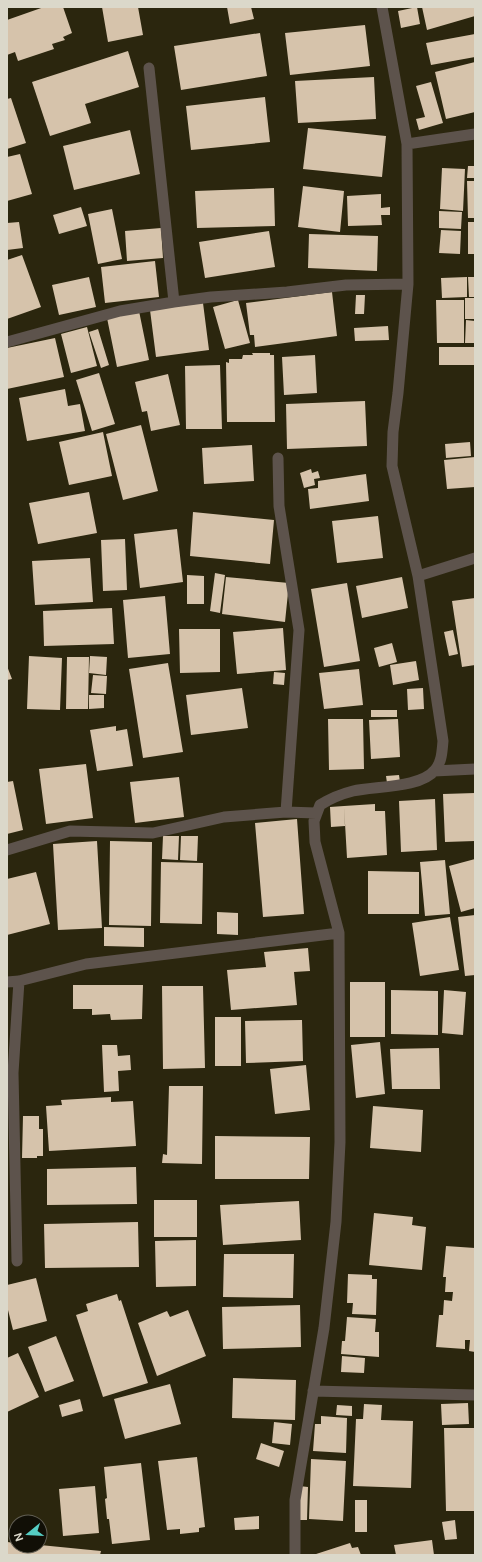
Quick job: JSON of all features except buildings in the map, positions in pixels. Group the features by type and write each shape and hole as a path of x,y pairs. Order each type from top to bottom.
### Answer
{"street":[{"path":"384,8 407,144 408,284 393,432 392,466 418,576 443,741 442,754 434,771"},
{"path":"149,68 174,302"},
{"path":"407,144 475,134"},
{"path":"7,342 120,311 174,302 211,297 346,286 408,284"},
{"path":"278,458 279,506 299,630 286,812"},
{"path":"418,576 475,558"},
{"path":"294,1555 295,1500 324,1328 336,1222 340,1142 339,933 315,842 316,813 320,805 335,796 354,791 415,782 434,771 475,769"},
{"path":"7,850 70,831 153,833 224,817 286,812 316,813"},
{"path":"7,982 19,981 86,964 339,933"},
{"path":"17,1261 13,1073 19,981"},
{"path":"313,1391 475,1395"}]}
